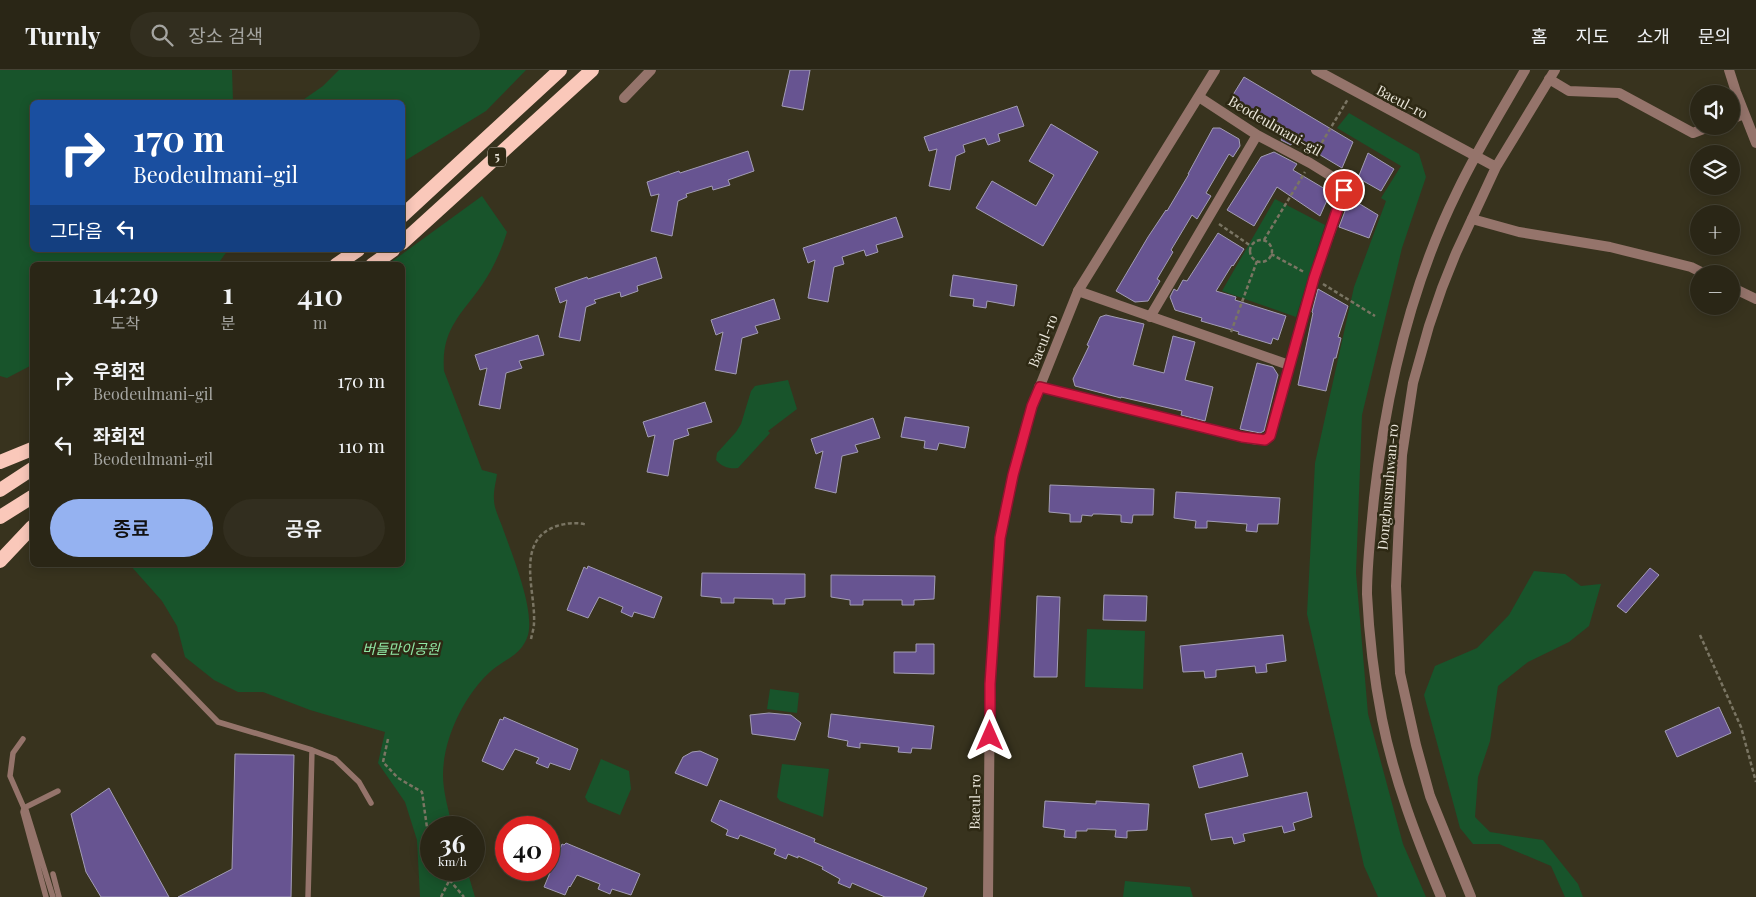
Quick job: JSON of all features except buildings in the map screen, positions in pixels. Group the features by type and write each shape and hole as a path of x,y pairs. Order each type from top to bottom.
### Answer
{"highway":[{"name":"5","path":"405,213 560,70"},
{"name":"5","path":"405,240 592,70"},
{"path":"340,262 355,252"},
{"path":"376,262 390,252"},
{"path":"0,462 30,449"},
{"path":"0,490 30,470"},
{"path":"0,517 30,498"},
{"path":"0,561 30,529"}],"street":[{"path":"624,98 651,70"},
{"name":"Baeul-ro","path":"988,897 990,684 1000,538 1013,475 1032,406 1078,291 1215,70"},
{"name":"Baeul-ro","path":"1316,70 1496,167"},
{"name":"Dongbusunhwan-ro","path":"1441,897 1410,820 1382,720 1370,635 1367,592 1369,550 1380,452 1393,376 1402,339 1434,246 1457,192 1525,70"},
{"path":"1730,70 1736,92 1756,143"},
{"path":"1552,74 1569,91 1619,93 1690,131"},
{"name":"Dongbusunhwan-ro","path":"1471,897 1430,796 1414,737 1400,673 1396,586 1402,455 1413,383 1442,288 1496,167 1552,74"},
{"name":"Beodeulmani-gil","path":"1040,387 1261,440 1265,440 1270,436 1314,278 1344,190 1344,184 1310,163 1256,135 1199,96"},
{"path":"1740,116 1744,114"},
{"path":"1150,317 1256,135"},
{"path":"1472,219 1519,232 1610,247 1690,267"},
{"path":"1078,291 1289,365"},
{"path":"1740,291 1756,299"}],"lane":[{"path":"154,656 218,722 312,750 335,759 359,782 371,803"},
{"path":"23,740 13,753 10,776 26,810 53,897"},
{"path":"308,897 312,750"},
{"path":"24,808 58,791"},
{"path":"24,808 23,812 46,897"},
{"path":"53,874 59,897"}],"path":[{"path":"1264,240 1353,91"},
{"path":"1209,217 1251,246"},
{"path":"1264,240 1271,247 1271,254 1267,260 1257,261 1250,253 1251,246 1257,241 1264,240"},
{"path":"1271,254 1375,316"},
{"path":"1227,343 1257,261"},
{"path":"532,638 534,623 530,558 536,540 548,529 559,525 580,523 587,525"},
{"path":"1700,635 1741,727 1756,782"},
{"path":"388,739 383,762 398,778 422,792 425,816"},
{"path":"441,897 449,881 464,897"}],"green space":[{"path":"0,70 232,70 233,100 30,100 30,252 227,252 219,262 30,262 30,366 7,378 0,376"},
{"path":"339,70 526,70 486,111 405,161 405,100 303,100 323,86"},
{"path":"1349,113 1419,154 1426,177 1402,248 1362,415 1356,573 1368,714 1403,844 1426,897 1378,897 1364,866 1307,614 1315,463 1354,287 1386,201 1381,198 1401,166 1337,128"},
{"name":"버들만이공원","path":"482,196 507,232 490,273 449,334 444,357 444,371 482,470 497,474 494,494 495,506 521,580 528,611 528,635 522,647 513,656 491,671 481,681 472,692 457,718 444,761 443,782 450,816 420,816 420,881 470,881 475,897 420,897 417,840 405,802 378,763 385,732 310,710 263,692 238,692 214,680 185,657 177,626 162,601 132,567 405,567 405,262 391,262"},
{"path":"1275,199 1325,225 1296,317 1222,291"},
{"path":"788,380 797,409 768,431 770,433 738,468 726,467 718,462 716,460 717,453 741,424 751,391 755,386"},
{"path":"1534,571 1565,574 1581,586 1601,584 1589,626 1569,642 1528,662 1498,686 1490,741 1478,777 1475,817 1490,832 1543,840 1578,884 1583,897 1565,897 1551,866 1499,844 1473,844 1460,828 1424,695 1435,666 1477,648 1509,615"},
{"path":"1087,629 1145,631 1143,689 1085,687"},
{"path":"770,689 799,693 797,713 767,709"},
{"path":"601,759 629,771 631,789 620,815 588,802 585,797"},
{"path":"782,764 829,769 823,817 780,801 777,797"},
{"path":"1125,881 1190,887 1193,897 1123,897"}],"route":[{"path":"990,736 990,684 1000,538 1013,475 1032,406 1040,387 1242,437 1265,440 1270,436 1314,278 1344,190"}]}
